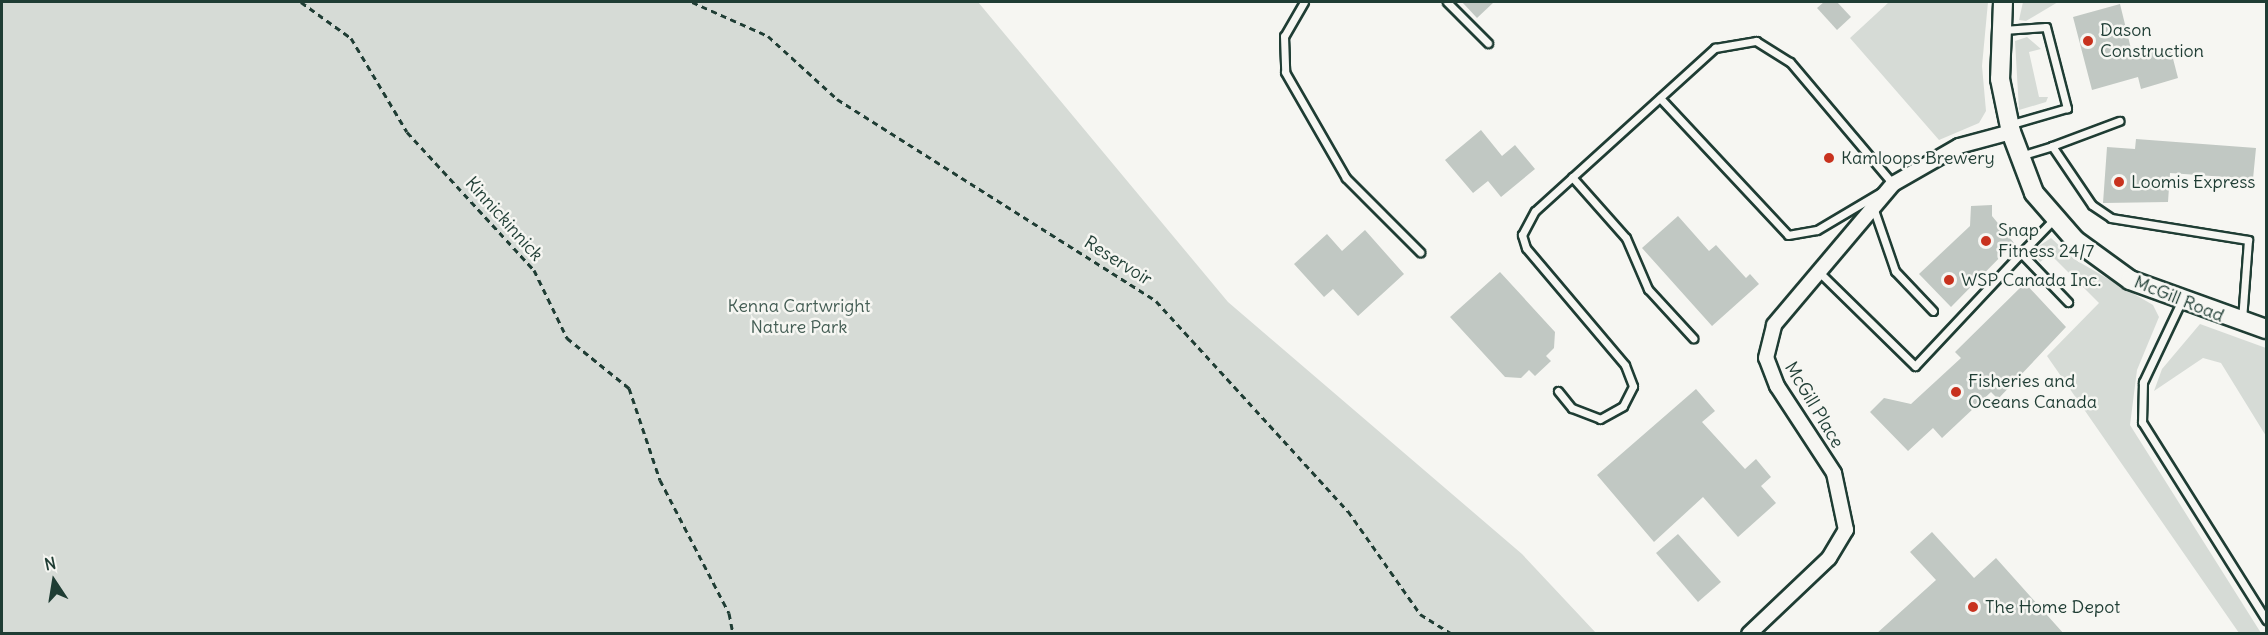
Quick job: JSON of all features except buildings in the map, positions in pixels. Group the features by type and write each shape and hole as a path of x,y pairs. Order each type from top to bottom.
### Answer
{"street":[{"name":"McGill Road","path":"2003,2 2000,30 2000,79 2010,128 2034,193 2075,240 2130,280 2181,302 2266,329"},
{"name":"McGill Place","path":"1749,633 1829,558 1846,530 1834,472 1778,386 1766,358 1774,325 1874,210 1893,184 1959,146 2010,128"}],"lane":[{"path":"1304,2 1284,36 1290,82 1346,178 1420,252"},
{"path":"1447,2 1488,43"},
{"path":"2000,30 2046,27 2067,108 2010,128"},
{"path":"1558,392 1572,408 1600,419 1623,406 1633,386 1625,365 1524,242 1535,211 1715,48 1756,41 1790,62 1893,184 1817,230 1788,235 1660,98"},
{"path":"2020,156 2119,121"},
{"path":"2052,146 2092,205 2111,218 2248,240 2242,323"},
{"path":"1572,177 1626,238 1647,289 1693,338"},
{"path":"1874,210 1895,270 1933,311"},
{"path":"1820,273 1915,366 2055,218"},
{"path":"2022,253 2068,302"},
{"path":"2181,302 2144,382 2142,422 2266,620"}],"path":[{"name":"Kinnickinnick","path":"301,2 351,38 407,132 534,270 567,338 629,388 660,480 729,613 733,633"},
{"name":"Reservoir","path":"692,2 768,36 837,99 1156,301 1348,511 1420,614 1452,633"}],"green space":[{"name":"Kenna Cartwright Nature Park","path":"2,2 978,2 1228,302 1522,554 1596,633 2,633"},
{"path":"1889,2 1988,2 1982,66 1986,111 1979,123 1939,140 1850,38"},
{"path":"2023,2 2058,2 2026,21 2019,20"},
{"path":"2027,37 2041,49 2029,52 2039,97 2048,97 2046,102 2019,110 2015,41"},
{"path":"2051,238 2074,259 2153,305 2159,317 2137,370 2130,425 2261,633 2239,633 2047,356 2099,303 2050,254 2040,262 2033,250"},
{"path":"2200,324 2266,348 2266,436 2221,363 2203,358 2154,391 2162,369"}],"place":[{"name":"Dason Construction","path":"2088,41"},
{"name":"Kamloops Brewery","path":"1829,158"},
{"name":"Loomis Express","path":"2119,182"},
{"name":"Snap Fitness 24/7","path":"1986,241"},
{"name":"WSP Canada Inc.","path":"1949,280"},
{"name":"Fisheries and Oceans Canada","path":"1956,392"},
{"name":"The Home Depot","path":"1973,607"}]}
